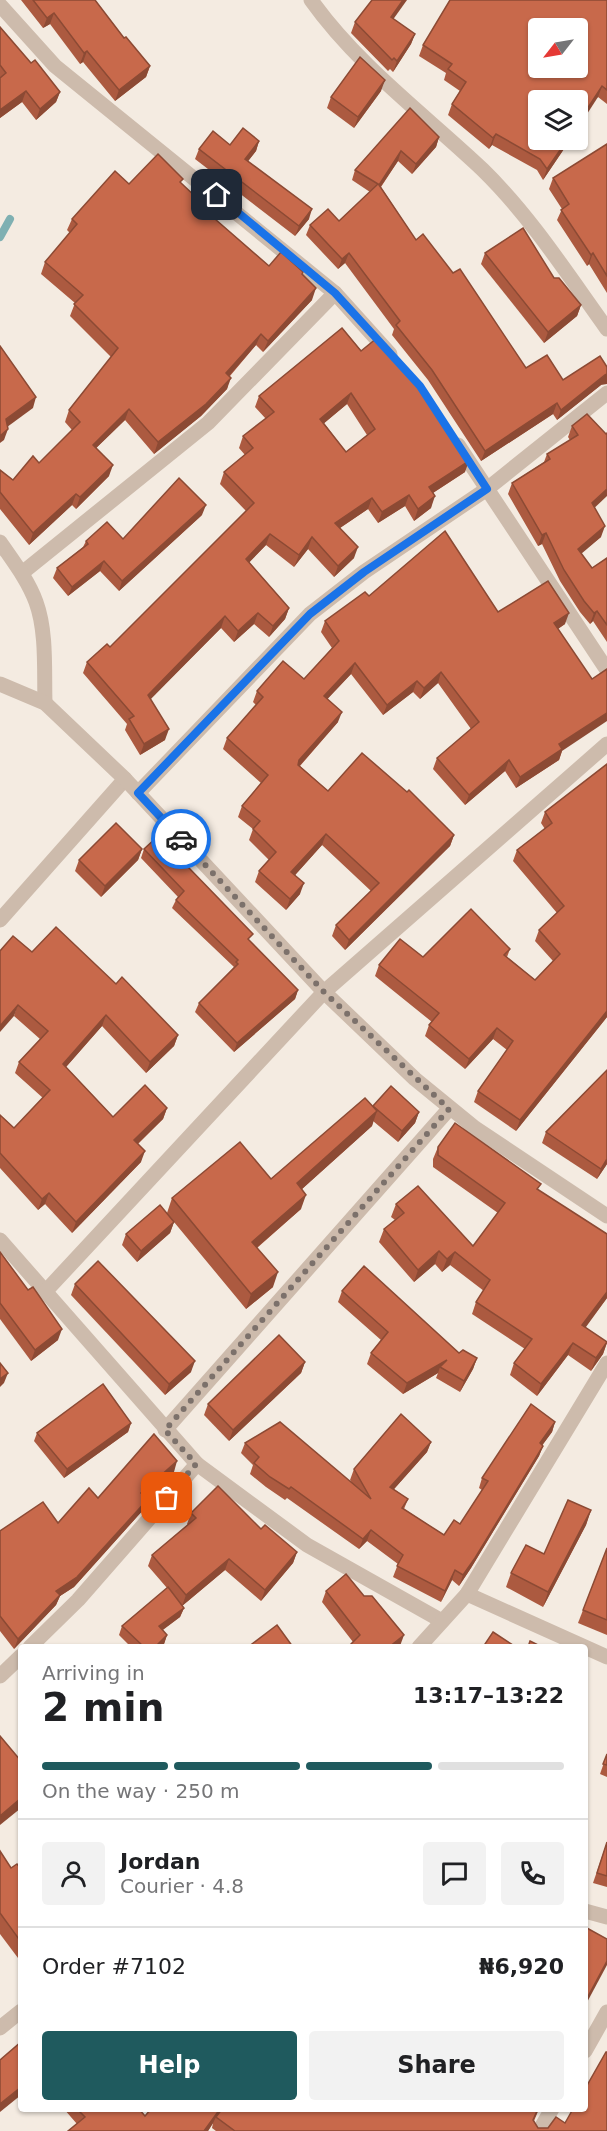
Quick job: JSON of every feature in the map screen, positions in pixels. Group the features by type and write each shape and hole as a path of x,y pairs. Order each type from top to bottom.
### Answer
{"street":[{"path":"311,0 350,47 491,180 533,227 607,329"},
{"path":"0,5 55,66 335,293 404,369"},
{"path":"22,573 208,423 335,293"},
{"path":"138,793 310,614 364,572 487,489 607,393"},
{"path":"450,433 607,670"},
{"path":"0,543 22,573 37,603 45,703"},
{"path":"0,684 45,703 125,779 324,992 449,1109 607,1216"},
{"path":"45,1292 324,992 607,744"},
{"path":"0,920 125,779"},
{"path":"165,1430 449,1109"},
{"path":"0,1240 196,1464 307,1545 442,1621"},
{"path":"422,1644 467,1594 607,1364"},
{"path":"33,1644 78,1600 196,1464"},
{"path":"467,1594 578,1644"},
{"path":"588,1648 607,1657"},
{"path":"1,1674 18,1659"},
{"path":"588,1912 607,1917"},
{"path":"588,2046 607,2012"},
{"path":"0,2028 18,2013"},
{"path":"539,2131 550,2112"}],"building":[{"path":"33,0 95,0 124,38 126,37 150,66 119,90 87,51 84,53 54,13 47,18"},
{"path":"372,0 403,0 391,17 415,34 397,61 394,58 392,60 355,22"},
{"path":"450,0 607,0 607,90 602,86 588,108 588,90 528,90 528,150 560,150 547,169 540,159 496,134 493,138 452,104 466,82 448,69 452,64 423,45"},
{"path":"0,27 31,63 35,60 60,92 40,109 26,91 0,110 0,78 6,73 0,65"},
{"path":"360,57 385,80 358,117 331,97"},
{"path":"410,108 439,137 416,164 401,151 379,185 416,240 423,234 453,273 460,269 526,368 547,355 563,380 600,356 607,367 607,374 561,410 557,403 485,451 432,370 396,325 400,321 349,253 342,259 310,225 328,209 339,221 378,184 355,170"},
{"path":"243,128 259,141 245,159 312,209 299,226 199,149 213,131 230,145"},
{"path":"607,144 607,276 561,210 569,204 553,178"},
{"path":"158,154 183,179 180,182 217,217 215,219 269,266 281,252 303,272 302,274 316,288 268,341 261,334 226,373 231,378 206,404 158,442 129,409 93,445 113,465 80,497 76,494 33,533 0,492 0,470 13,480 33,456 39,463 80,422 69,410 118,348 74,304 83,295 45,262 77,224 72,219 115,171 129,184"},
{"path":"523,228 554,278 559,278 581,305 548,332 485,253"},
{"path":"342,328 361,351 377,338 416,381 469,461 429,487 435,496 418,509 409,495 382,512 372,498 335,523 358,547 338,566 312,537 299,555 270,534 246,559 289,608 273,626 258,613 238,631 225,616 148,695 169,729 144,744 129,719 134,716 87,662 107,644 110,647 254,503 224,472 253,448 243,436 274,412 259,396","holes":["351,393 375,429 346,452 320,419"]},
{"path":"0,346 36,397 6,419 8,429 0,436"},
{"path":"587,414 607,433 607,489 592,503 605,526 578,549 592,568 607,558 607,625 597,611 594,613 584,601 564,570 546,533 542,535 512,483 550,459 547,454 578,435 572,426"},
{"path":"179,478 206,505 122,581 104,561 72,587 57,568 88,544 86,541 107,522 123,539"},
{"path":"445,531 498,612 548,581 569,613 554,623 592,679 607,669 607,713 559,744 562,749 520,777 509,760 469,795 437,758 479,722 441,672 424,688 417,681 387,705 355,663 324,696 342,712 299,760 298,765 328,791 362,753 407,792 409,790 454,835 349,940 336,925 379,883 326,834 291,872 304,883 290,899 259,871 276,852 253,829 260,821 242,806 268,775 227,738 263,697 257,691 283,661 304,679 339,641 325,621 365,592 369,596"},
{"path":"607,764 607,1011 520,1120 478,1091 513,1041 497,1028 469,1059 429,1025 439,1013 379,965 400,939 423,957 471,909 510,949 504,955 535,980 560,954 539,930 564,906 517,850 552,823 545,812"},
{"path":"116,823 142,849 105,886 79,860"},
{"path":"158,836 253,934 248,939 298,990 237,1043 199,1003 238,964 236,962 238,960 176,900 184,891 144,849"},
{"path":"56,927 116,984 122,977 178,1035 150,1062 106,1015 63,1064 113,1117 145,1085 167,1108 134,1140 145,1151 76,1222 49,1193 42,1199 0,1153 0,1115 14,1128 50,1090 19,1062 48,1031 18,1005 0,1026 0,951 13,936 32,952"},
{"path":"607,1070 607,1159 601,1169 546,1132"},
{"path":"391,1086 419,1112 402,1131 373,1106"},
{"path":"365,1098 377,1111 297,1183 306,1195 252,1242 278,1272 251,1294 172,1198 240,1142 271,1179"},
{"path":"455,1123 541,1184 537,1189 607,1234 607,1292 582,1325 607,1342 596,1358 573,1343 541,1384 514,1363 532,1339 476,1302 490,1280 455,1252 447,1259 439,1251 418,1270 384,1229 404,1213 396,1204 418,1186 473,1246 505,1203 438,1155 438,1147"},
{"path":"160,1205 174,1222 141,1251 126,1234"},
{"path":"0,1252 28,1290 33,1287 62,1329 35,1350 0,1303"},
{"path":"98,1261 195,1361 169,1384 75,1284"},
{"path":"364,1266 459,1353 463,1350 477,1358 464,1381 440,1367 447,1360 407,1383 371,1353 388,1332 342,1291"},
{"path":"279,1335 305,1362 233,1430 208,1404"},
{"path":"0,1363 8,1373 0,1379"},
{"path":"103,1384 131,1423 67,1469 37,1433"},
{"path":"531,1404 555,1422 540,1443 543,1446 475,1558 463,1575 455,1570 445,1591 397,1566 403,1555 371,1530 363,1539 291,1487 289,1489 270,1477 254,1463 259,1457 245,1443 280,1422 371,1499 354,1469 401,1414 431,1442 390,1487 408,1499 402,1508 444,1535 454,1520 460,1524 488,1481 482,1478"},
{"path":"154,1434 177,1461 141,1493 148,1499 77,1577 56,1591 60,1595 18,1639 0,1616 0,1531 43,1502 58,1523 89,1488 98,1498"},
{"path":"218,1486 261,1529 265,1525 297,1552 265,1590 229,1559 186,1595 152,1555 196,1518 191,1513"},
{"path":"568,1500 591,1510 548,1592 511,1573 526,1545 544,1554"},
{"path":"607,1548 607,1620 583,1610"},
{"path":"346,1574 364,1596 372,1596 404,1635 393,1644 351,1644 360,1635 326,1591"},
{"path":"168,1587 184,1608 159,1626 167,1635 158,1644 141,1644 122,1626"},
{"path":"277,1625 291,1644 252,1644"},
{"path":"493,1632 511,1644 485,1644"},
{"path":"0,1736 18,1757 18,1801 0,1816"},
{"path":"607,1842 607,1876 597,1873"},
{"path":"0,1851 11,1868 18,1865 18,1938 0,1913"},
{"path":"588,1929 607,1939 607,1961 588,1996"},
{"path":"18,2045 18,2089 0,2104 0,2060"},
{"path":"607,2052 607,2131 235,2131 216,2117 220,2112 537,2112 533,2120 538,2128 548,2128 556,2117 565,2123 571,2112 588,2112 588,2084"},
{"path":"80,2112 142,2112 145,2116 148,2112 218,2112 204,2131 68,2131 85,2117"}],"waterway":[{"path":"0,237 10,219"}],"way so far":[{"path":"167,1498 196,1464 165,1430 449,1109 324,992 181,839"}],"route":[{"path":"181,839 138,793 310,614 364,572 487,489 420,386 335,293 217,195"}]}
